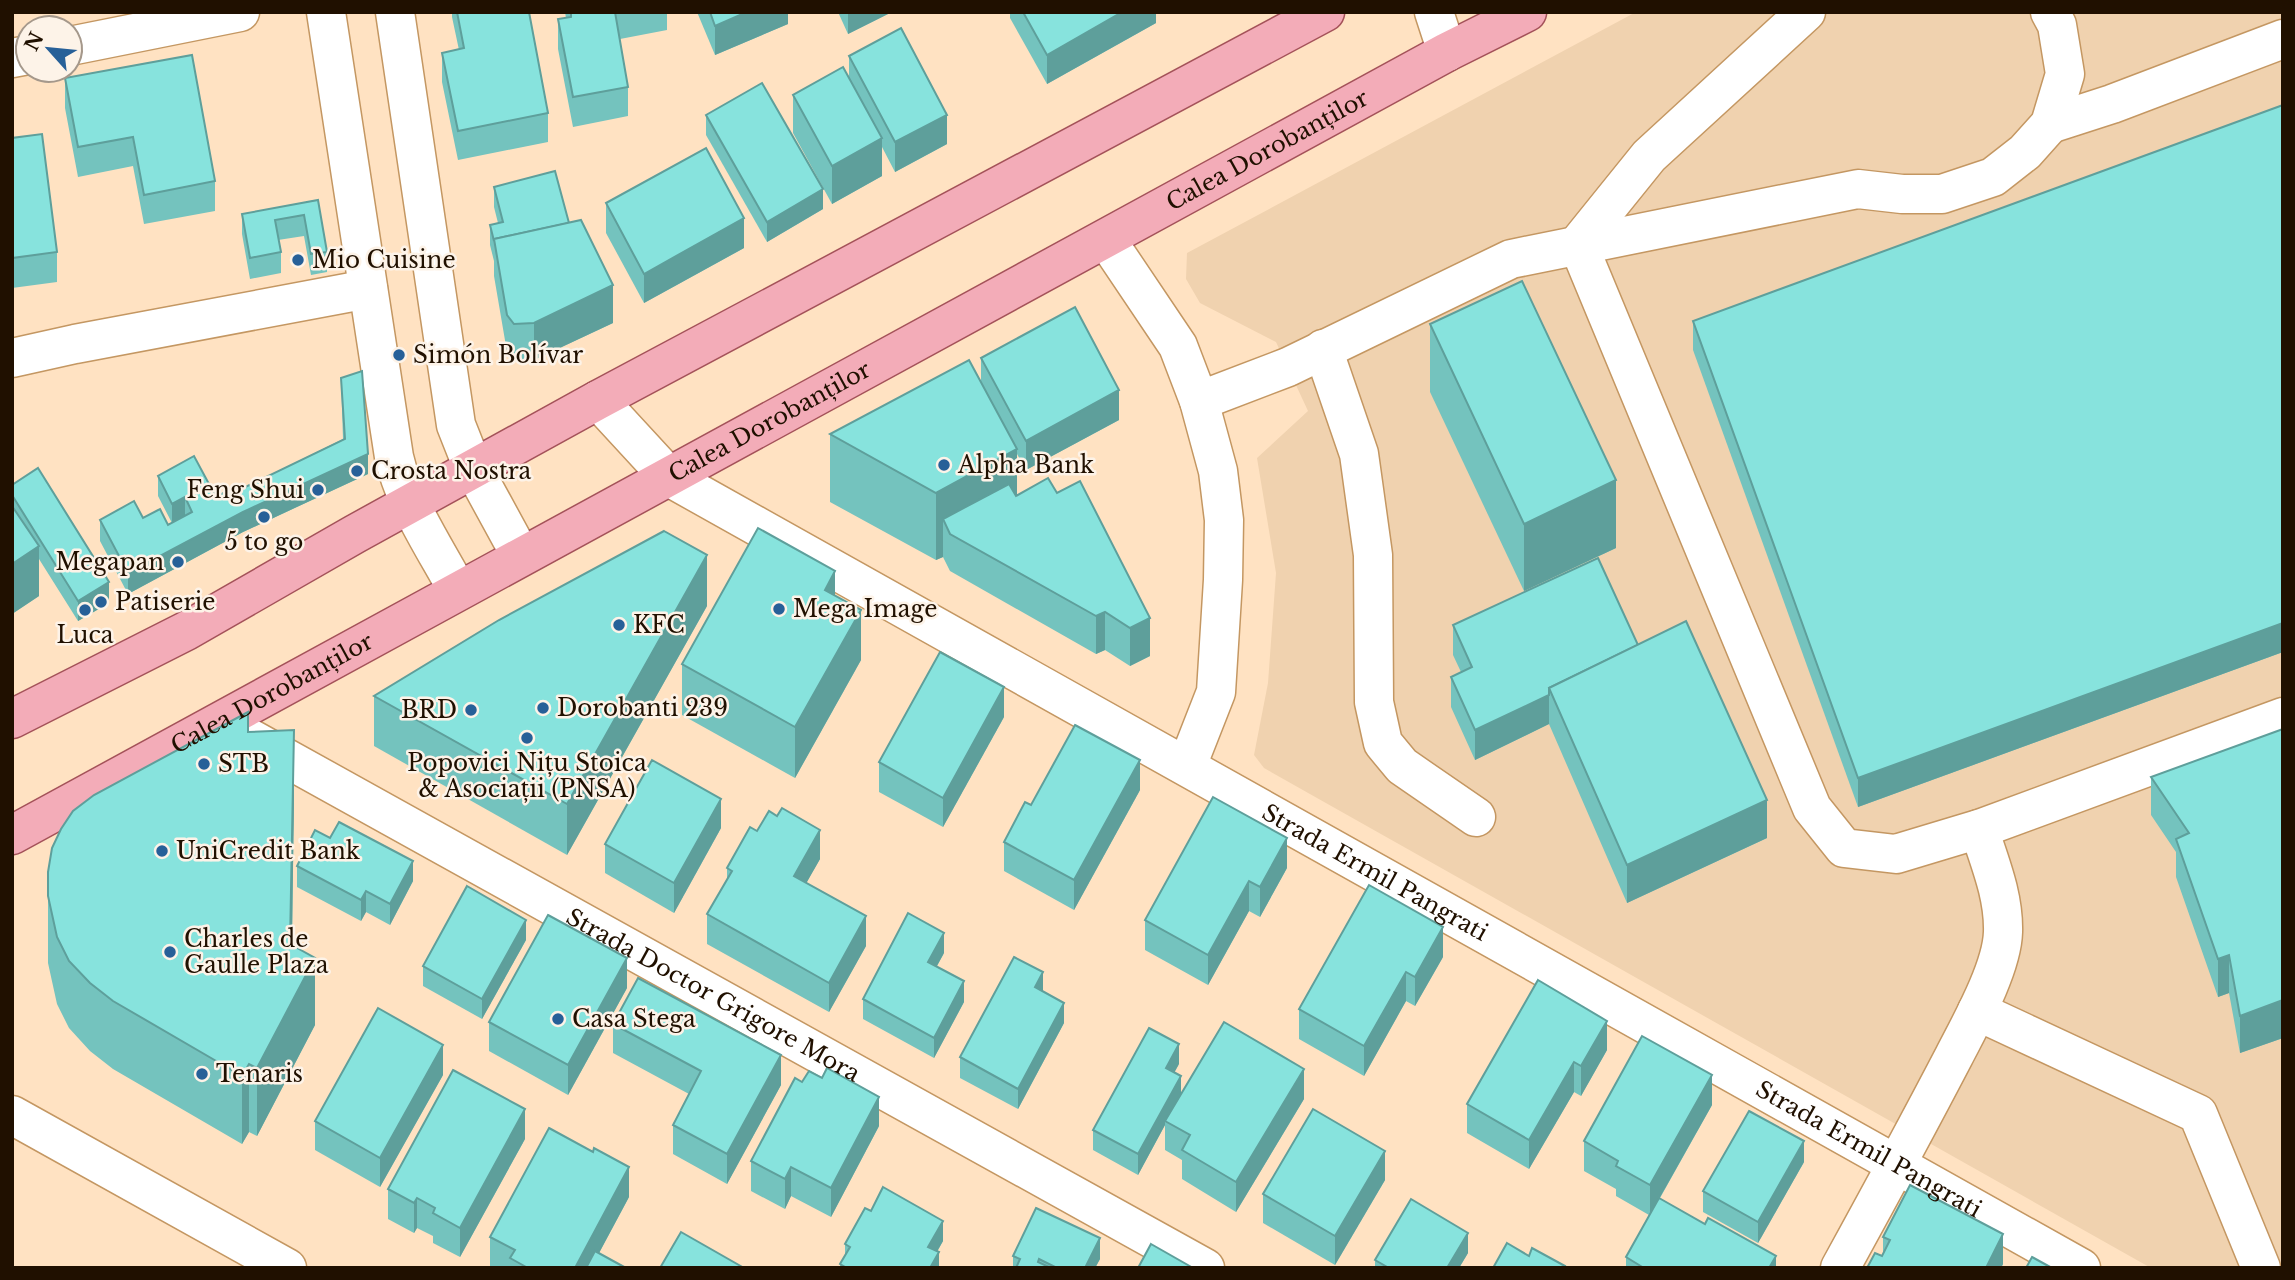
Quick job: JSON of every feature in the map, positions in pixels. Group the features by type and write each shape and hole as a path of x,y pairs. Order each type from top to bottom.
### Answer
{"main road":[{"path":"12,719 186,631 598,400 1325,12"},
{"name":"Calea Dorobanților","path":"12,835 1516,15"}],"street":[{"path":"84,43 240,12"},
{"path":"326,12 394,457 411,503 458,591"},
{"path":"395,12 456,425 473,468 521,556"},
{"path":"1434,12 1447,52"},
{"path":"1578,244 1649,156 1806,12"},
{"path":"1199,401 1288,367 1511,259 1858,190 1942,194 1993,177 2025,152 2050,124 2065,74 2057,25 2050,12"},
{"path":"2050,124 2112,104 2283,39"},
{"path":"1106,239 1178,346 1199,401 1218,471 1223,520 1223,580 1216,692 1187,766"},
{"path":"1578,244 1812,808 1844,848 1896,855 1979,829 2283,717"},
{"path":"12,358 368,289"},
{"path":"1322,349 1359,454 1373,555 1374,702 1382,743 1402,765 1476,817"},
{"name":"Strada Ermil Pangrati","path":"598,400 668,477 2081,1268"},
{"name":"Strada Doctor Grigore Mora","path":"222,722 1205,1268"},
{"path":"1840,1268 1977,1011 1992,976 2003,935 2002,900 1979,829"},
{"path":"1977,1011 2198,1114 2261,1268"},
{"path":"12,1115 286,1268"}],"shaded area":[{"path":"1636,12 2283,12 2283,1268 2151,1268 1264,768 1254,755 1268,683 1276,573 1257,458 1308,411 1276,342 1200,303 1186,279 1187,253"}],"building":[{"path":"457,12 529,12 548,113 458,131 442,53 464,48"},
{"path":"571,12 615,12 628,87 573,97 558,19 571,17"},
{"path":"710,12 747,12 715,26"},
{"path":"1023,12 1122,12 1047,55"},
{"path":"901,28 947,115 895,142 849,56"},
{"path":"192,55 215,181 144,195 133,137 78,147 66,84 84,84 84,75"},
{"path":"843,67 882,138 832,166 793,95"},
{"path":"762,83 823,189 767,222 706,115"},
{"path":"2283,105 2283,623 1858,778 1693,321"},
{"path":"42,134 57,252 12,258 12,138"},
{"path":"706,148 744,218 644,274 606,203"},
{"path":"555,171 569,223 494,241 490,225 503,222 494,187"},
{"path":"318,200 327,252 311,254 304,215 275,220 281,252 250,258 242,214"},
{"path":"581,220 613,285 534,323 514,324 507,315 494,239"},
{"path":"1522,281 1616,480 1524,524 1430,324"},
{"path":"1075,307 1119,390 1026,441 981,358"},
{"path":"969,360 1017,449 936,493 830,434"},
{"path":"362,371 368,454 243,512 128,573 100,520 134,501 143,518 160,509 168,525 192,512 185,497 172,504 158,476 194,456 216,497 230,489 233,493 345,439 341,378"},
{"path":"38,468 109,582 78,601 12,495 12,485"},
{"path":"1048,478 1057,493 1080,481 1150,618 1130,628 1105,612 1096,616 950,534 943,519 1009,484 1016,496"},
{"path":"12,506 39,546 12,564"},
{"path":"758,528 835,571 825,590 861,610 795,727 682,664"},
{"name":"Dorobanti 239","path":"664,531 707,555 567,804 374,696 499,620"},
{"path":"1598,558 1638,645 1549,688 1549,695 1475,730 1451,677 1472,667 1453,625"},
{"path":"1686,621 1767,800 1627,865 1549,688"},
{"path":"940,652 1004,687 943,798 879,762"},
{"name":"Charles de Gaulle Plaza","path":"248,712 248,732 294,730 290,944 315,958 257,1068 249,1064 242,1076 113,1001 90,983 69,961 57,937 48,896 48,872 52,848 73,811 94,795"},
{"path":"1075,725 1140,760 1074,880 1004,842 1025,802 1031,805"},
{"path":"2283,729 2283,1000 2240,1016 2229,955 2218,959 2176,839 2189,833 2151,777"},
{"path":"652,760 721,799 674,883 605,844"},
{"path":"1213,797 1287,838 1260,887 1249,881 1208,955 1145,920"},
{"path":"782,808 820,830 794,876 866,916 829,983 707,914 732,871 727,868 750,827 757,831 769,811 777,816"},
{"path":"339,822 413,861 390,904 366,891 361,900 297,866 315,830 330,838"},
{"path":"1369,885 1443,927 1415,977 1406,972 1364,1046 1299,1009"},
{"path":"467,886 526,920 482,999 423,966"},
{"path":"908,913 944,933 928,962 964,981 934,1038 863,999"},
{"name":"Casa Stega","path":"548,915 627,958 568,1065 489,1022"},
{"path":"1014,957 1043,972 1035,987 1064,1003 1018,1089 960,1057"},
{"path":"638,978 781,1055 727,1154 673,1125 701,1071 613,1024"},
{"path":"1538,980 1607,1021 1581,1066 1574,1062 1529,1140 1467,1104"},
{"path":"378,1008 443,1045 380,1158 315,1121"},
{"path":"1224,1022 1304,1069 1236,1182 1182,1150 1190,1135 1165,1121"},
{"path":"1149,1028 1179,1044 1166,1068 1181,1076 1138,1154 1093,1130"},
{"path":"1642,1036 1712,1075 1650,1185 1616,1166 1618,1161 1584,1141"},
{"path":"827,1068 879,1097 831,1188 791,1167 785,1179 751,1161 795,1078 802,1082 809,1071 822,1078"},
{"path":"453,1070 525,1109 460,1228 433,1213 435,1208 417,1198 414,1203 388,1189"},
{"path":"1313,1109 1385,1151 1335,1236 1263,1194"},
{"path":"1749,1111 1804,1141 1758,1222 1703,1191"},
{"path":"549,1128 593,1152 594,1148 629,1167 575,1268 528,1268 510,1258 515,1250 490,1237"},
{"path":"1910,1185 2003,1234 1986,1268 1867,1268 1875,1253 1882,1256 1890,1240 1883,1237"},
{"path":"883,1187 943,1221 928,1247 939,1252 930,1268 847,1268 840,1264 850,1247 845,1244 865,1208 871,1211"},
{"path":"1659,1198 1705,1224 1708,1218 1776,1256 1769,1268 1644,1268 1626,1257"},
{"path":"1411,1199 1468,1233 1447,1268 1389,1268 1375,1260"},
{"path":"1036,1208 1100,1238 1085,1268 1057,1268 1039,1259 1038,1262 1051,1268 1016,1268 1020,1259 1013,1256"},
{"path":"681,1232 744,1268 660,1268"},
{"path":"1507,1243 1529,1256 1532,1248 1565,1266 1493,1268"},
{"path":"1151,1244 1193,1268 1138,1268"},
{"path":"595,1251 626,1268 586,1268"},
{"path":"2032,1257 2052,1268 2026,1268"}],"place":[{"name":"Mio Cuisine","path":"298,260"},
{"name":"Simón Bolívar","path":"399,355"},
{"name":"Alpha Bank","path":"944,465"},
{"name":"Crosta Nostra","path":"357,471"},
{"name":"Feng Shui","path":"318,490"},
{"name":"5 to go","path":"264,517"},
{"name":"Megapan","path":"178,562"},
{"name":"Patiserie","path":"101,602"},
{"name":"Mega Image","path":"779,609"},
{"name":"Luca","path":"85,610"},
{"name":"KFC","path":"619,625"},
{"name":"Dorobanti 239","path":"543,708"},
{"name":"BRD","path":"471,710"},
{"name":"Popovici Nițu Stoica & Asociații (PNSA)","path":"527,738"},
{"name":"STB","path":"204,764"},
{"name":"UniCredit Bank","path":"162,851"},
{"name":"Charles de Gaulle Plaza","path":"170,952"},
{"name":"Casa Stega","path":"558,1019"},
{"name":"Tenaris","path":"202,1074"}]}
